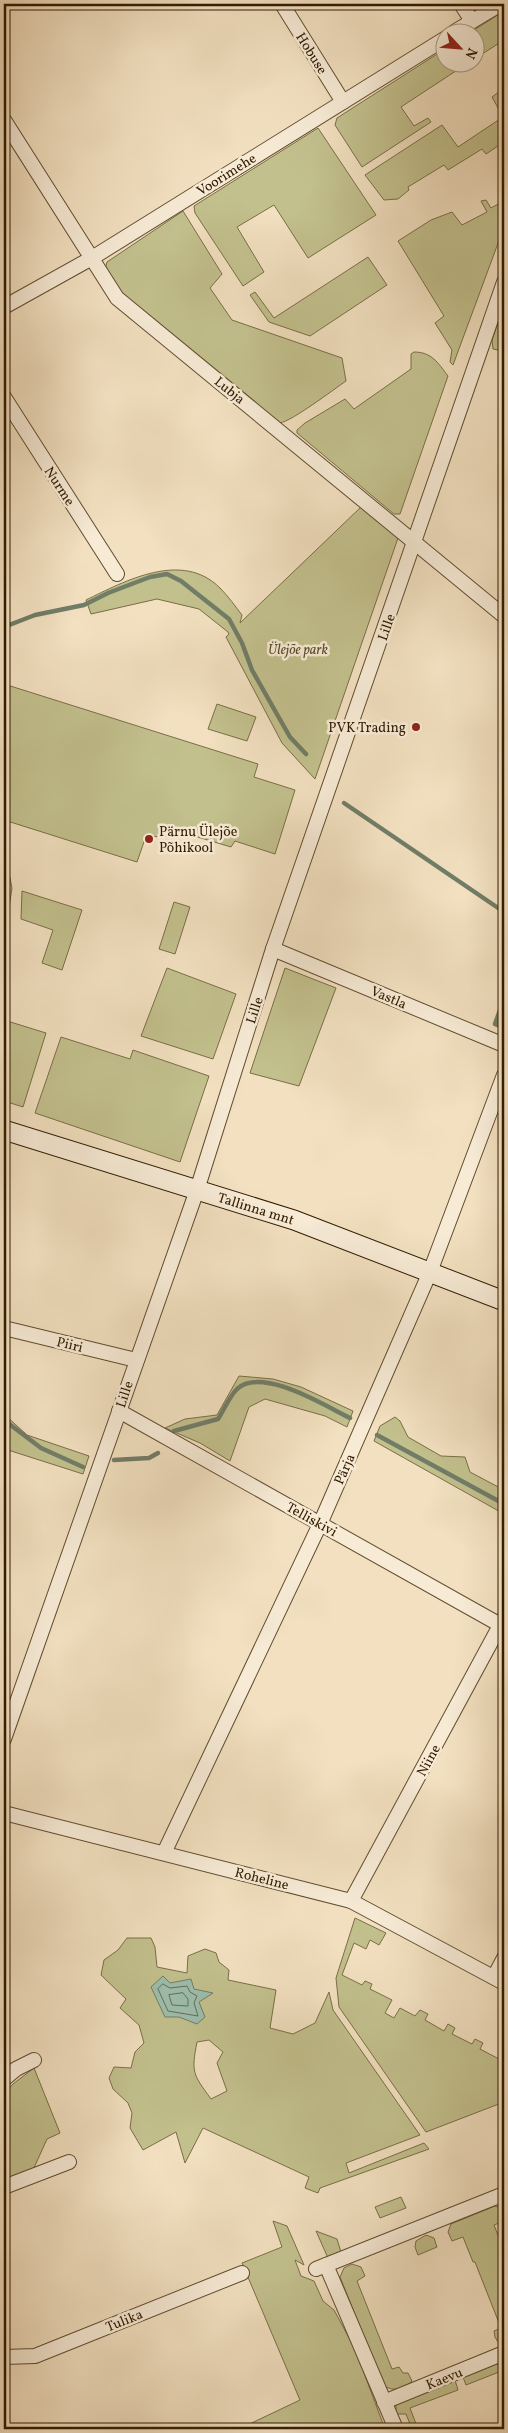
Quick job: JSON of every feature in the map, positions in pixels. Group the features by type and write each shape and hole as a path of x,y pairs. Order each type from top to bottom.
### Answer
{"main road":[{"name":"Tallinna mnt","path":"4,1130 294,1220 504,1301"}],"street":[{"name":"Hobuse","path":"282,4 343,102"},
{"path":"461,4 472,21 501,4"},
{"name":"Voorimehe","path":"4,307 92,258 436,44"},
{"name":"Lubja","path":"4,120 117,298 504,616"},
{"name":"Lille","path":"4,1739 197,1190 273,949 416,542 504,282"},
{"name":"Nurme","path":"4,398 117,574"},
{"name":"Vastla","path":"273,949 504,1045"},
{"name":"Pärja","path":"164,1853 320,1524 430,1272 504,1075"},
{"name":"Piiri","path":"4,1328 136,1360"},
{"name":"Telliskivi","path":"119,1410 320,1524 503,1624"},
{"name":"Niine","path":"351,1901 503,1624"},
{"name":"Roheline","path":"4,1813 351,1901 499,1980"},
{"path":"499,1980 504,1958"},
{"path":"4,2079 16,2069 34,2060"},
{"path":"4,2187 70,2162"},
{"path":"396,2429 321,2267 504,2194"},
{"name":"Tulika","path":"4,2357 35,2356 242,2273"},
{"name":"Kaevu","path":"384,2402 504,2353"}],"green space":[{"path":"504,11 504,40 486,52 486,22"},
{"path":"436,55 436,72 454,72 401,107 414,126 428,118 431,122 362,167 335,125 337,118"},
{"path":"499,92 504,98 504,142 486,154 482,149 448,170 444,165 408,187 409,190 398,199 384,200 365,175 442,125 458,147 503,117 492,97"},
{"path":"318,128 376,215 308,258 274,205 237,227 264,272 243,286 195,213 194,206"},
{"path":"486,200 491,208 504,201 504,227 453,365 450,362 452,350 435,323 444,316 398,241 431,220 452,212 462,225 487,212 481,201"},
{"path":"183,211 222,274 210,288 232,320 342,358 346,381 303,411 280,423 124,296 105,270 107,262"},
{"path":"368,257 387,285 310,336 269,322 250,295 255,292 274,318"},
{"path":"504,305 504,330 498,350 493,349 492,340"},
{"path":"414,352 430,356 448,376 400,514 394,514 297,433 297,430 305,423 345,399 354,409 411,369 411,354"},
{"name":"Ülejõe park","path":"361,507 398,538 315,779 282,743 226,637 229,634 228,632 199,609 157,599 91,614 86,600 118,585 153,573 171,570 189,571 205,577 220,588 242,615 240,623"},
{"path":"4,684 258,764 254,777 295,790 275,854 235,841 231,847 181,832 164,837 146,836 137,862 4,820"},
{"path":"217,704 256,717 247,741 208,729"},
{"path":"4,867 8,868 12,888 4,940"},
{"path":"22,891 82,910 62,970 42,963 53,930 21,919"},
{"path":"174,902 190,907 175,954 159,949"},
{"path":"167,968 236,994 213,1059 141,1036"},
{"path":"285,968 336,988 299,1086 250,1073"},
{"path":"4,1020 46,1033 23,1107 4,1101"},
{"path":"61,1037 130,1059 133,1050 209,1076 180,1162 35,1113"},
{"path":"239,1376 273,1379 301,1387 353,1411 347,1427 325,1416 265,1399 249,1407 230,1461 200,1443 165,1428 185,1419 217,1415"},
{"path":"4,1414 27,1435 89,1456 83,1474 8,1450 4,1444"},
{"path":"395,1417 400,1421 408,1437 441,1456 465,1457 470,1472 504,1490 504,1514 374,1441 380,1426"},
{"path":"355,1918 386,1933 379,1945 370,1940 366,1949 354,1943 342,1975 362,1985 365,1981 372,1984 370,1989 392,2000 385,2013 394,2018 400,2008 415,2016 420,2010 428,2014 425,2020 444,2031 448,2024 455,2028 452,2034 472,2044 475,2039 483,2043 480,2049 499,2059 504,2054 504,2102 426,2132 339,2007 336,1978"},
{"path":"127,1938 151,1938 155,1947 157,1967 187,1973 188,1956 205,1949 216,1953 219,1962 229,1970 228,1980 276,1990 270,2028 293,2034 315,2023 329,1992 333,2010 420,2135 346,2163 349,2173 424,2143 429,2149 320,2188 318,2193 305,2188 309,2177 203,2128 185,2163 176,2132 143,2150 130,2128 132,2113 128,2103 113,2089 109,2078 114,2067 131,2068 135,2052 144,2043 139,2025 120,2008 126,1999 101,1975 104,1960 118,1950","holes":["209,2040 223,2052 217,2063 227,2091 211,2099 200,2084 195,2073 194,2060 197,2042"]},
{"path":"34,2068 60,2133 47,2139 33,2170 4,2181 4,2094 13,2084"},
{"path":"401,2197 406,2208 380,2218 375,2207"},
{"path":"495,2206 498,2207 504,2221 494,2225 504,2251 504,2346 501,2347 494,2331 501,2328 475,2262 473,2262 463,2237 452,2241 448,2232 451,2224"},
{"path":"273,2221 287,2226 304,2265 295,2260 301,2276 314,2281 323,2301 334,2310 355,2349 385,2429 239,2429 300,2400 242,2263 282,2247"},
{"path":"316,2231 337,2239 341,2252 328,2258"},
{"path":"426,2235 434,2238 437,2247 418,2255 415,2247 416,2241"},
{"path":"352,2264 361,2267 365,2276 357,2281 392,2369 399,2367 403,2373 408,2373 412,2381 401,2388 394,2389 383,2384 340,2277 344,2268"},
{"path":"504,2361 504,2370 466,2385 463,2377"},
{"path":"455,2380 458,2390 410,2408 418,2429 412,2429 406,2414 396,2414 396,2406 399,2403"}],"water":[{"path":"163,1976 170,1983 191,1979 194,1989 213,1993 199,2002 205,2017 197,2024 179,2017 165,2017 151,1987"}],"waterway":[{"path":"4,627 35,615 84,605 108,593 150,577 167,574 181,581 229,619 242,643 252,670 274,709 290,737 306,754"},
{"path":"344,803 504,912"},
{"path":"504,999 495,1024 504,1028"},
{"path":"174,1431 218,1419 234,1392 248,1383 262,1382 294,1390 350,1418"},
{"path":"4,1420 41,1448 83,1467"},
{"path":"377,1435 504,1504"},
{"path":"114,1460 149,1458 158,1453"}],"place":[{"name":"PVK Trading","path":"416,727"},
{"name":"Pärnu Ülejõe Põhikool","path":"149,839"}]}
